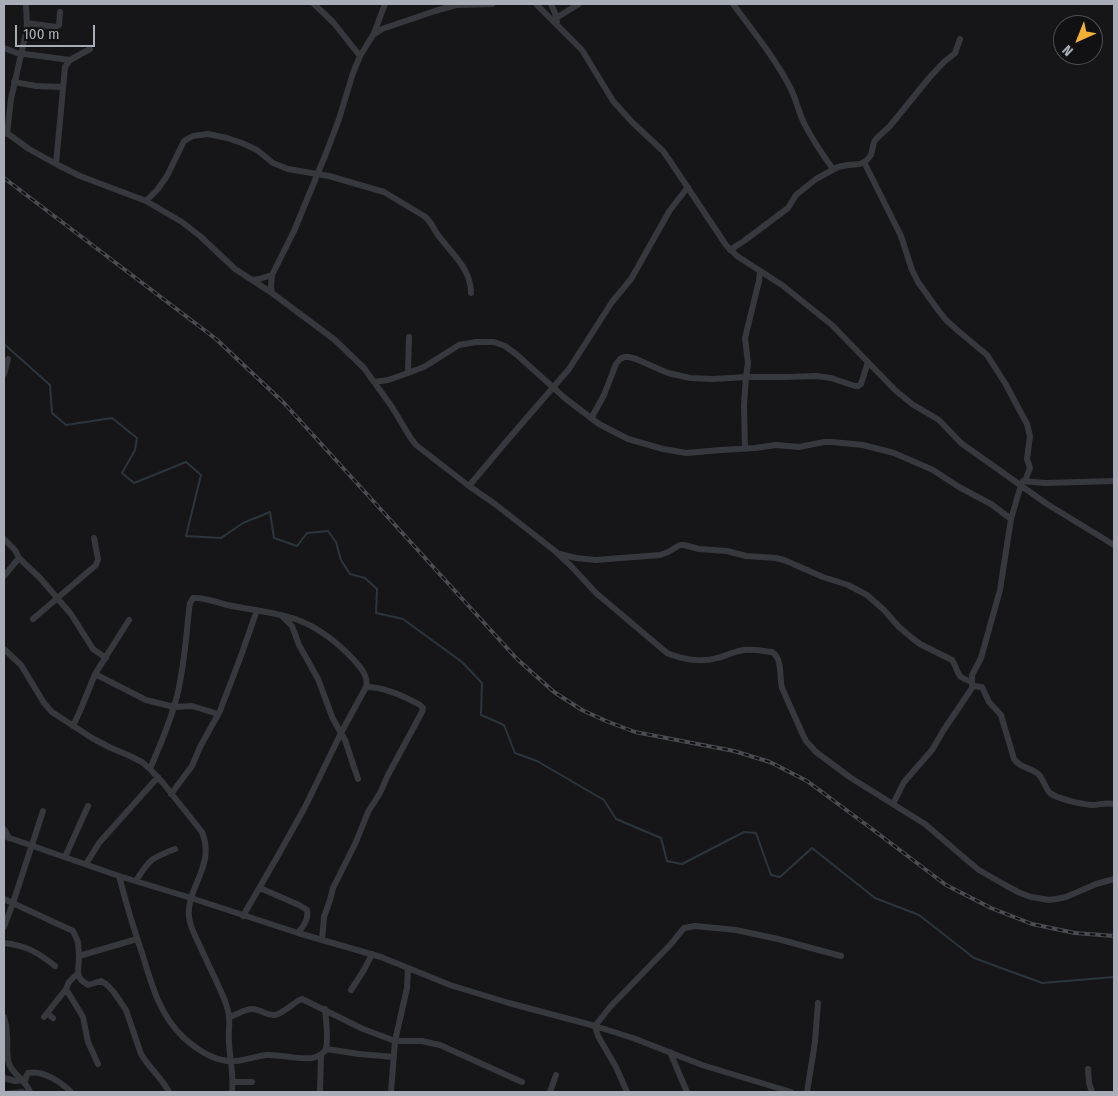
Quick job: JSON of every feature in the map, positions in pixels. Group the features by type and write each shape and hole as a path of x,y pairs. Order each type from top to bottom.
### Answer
{"street":[{"path":"26,4 27,28 14,82 5,132 29,149 56,164 80,176 146,201 182,222 200,236 228,264 272,293 336,340 364,368 416,445 555,552 596,593 662,649 672,655 690,659 709,660 715,660 744,650 772,652 775,654 779,660 782,688 806,741 816,752 851,778 925,824 979,870 1005,886 1041,900 1056,900 1114,879"},
{"path":"314,4 333,22 360,56"},
{"path":"272,293 272,275 294,231 339,119 353,73 360,56 373,35 385,4"},
{"path":"373,35 382,28 456,5 492,4"},
{"path":"536,4 556,21 582,50 613,101 663,151 730,250 782,285 832,325 903,398 939,420 961,443 1013,479 1023,483 1047,504 1114,545"},
{"path":"552,4 556,21"},
{"path":"556,21 579,4"},
{"path":"733,4 779,68 791,89 806,127 832,169"},
{"path":"27,23 50,27 58,26 60,12"},
{"path":"730,250 788,208 799,192 816,179 832,169 843,165 864,162 871,155 877,138 890,126 929,78 955,53 960,40"},
{"path":"4,48 13,52 70,60"},
{"path":"56,164 65,67 70,60 90,49"},
{"path":"14,82 36,86 63,87"},
{"path":"146,201 167,176 184,141 194,136 208,134 227,138 257,150 283,167 343,179 384,192 427,218 436,234 466,272 471,293"},
{"path":"864,162 901,236 918,282 946,320 987,355 1027,424 1030,436 1027,459 1030,468 1011,519 1000,590 981,658 972,675 973,684 969,694 936,744 904,782 893,804"},
{"path":"469,486 569,369 612,302 631,279 670,210 688,187"},
{"path":"745,448 746,377 748,364 745,338 760,271"},
{"path":"252,280 272,275"},
{"path":"408,373 409,337"},
{"path":"374,382 388,380 424,367 459,345 476,342 494,342 505,346 516,354 566,399 606,428 628,438 672,451 686,453 776,445 799,447 824,442 863,445 894,453 933,470 959,487 991,504 1011,519"},
{"path":"592,417 604,395 616,364 624,357 636,359 668,373 690,378 816,376 858,386 862,381 868,362"},
{"path":"4,374 8,358"},
{"path":"1023,483 1114,481"},
{"path":"33,619 59,599 96,565 98,558 94,538"},
{"path":"4,539 19,558 59,599 77,622 93,649 106,658"},
{"path":"555,552 572,558 596,560 660,555 680,545 684,545 746,556 776,558 848,585 867,595 899,627 920,644 952,660 960,676 982,687 990,702 1000,713 1014,760 1019,765 1037,773 1050,792 1062,798 1085,804 1091,805 1106,802 1114,804"},
{"path":"4,576 19,558"},
{"path":"150,769 174,707 182,671 190,603 193,598 282,615 301,621 342,648 363,670 367,680 366,687 305,807 243,916"},
{"path":"171,794 192,766 218,714 257,610"},
{"path":"282,615 292,626 299,645 318,679 358,779"},
{"path":"73,726 95,674 129,620"},
{"path":"4,649 20,665 48,708 102,744 135,758 150,769 200,828 206,842 206,854 191,898 189,915 191,925 223,995 229,1017 228,1042 232,1062 232,1092"},
{"path":"95,674 138,697 156,703 174,707 192,706 218,714"},
{"path":"322,940 324,917 337,880 356,842 368,812 380,793 423,708 399,694 366,687"},
{"path":"86,864 99,843 158,777"},
{"path":"65,857 88,806"},
{"path":"4,927 43,811"},
{"path":"4,829 6,837 119,876 298,933 372,954 450,985 595,1026 633,1038 702,1065 791,1092"},
{"path":"136,881 151,860 175,849"},
{"path":"119,876 137,939 160,1006 171,1023 183,1036 209,1056 232,1062 268,1055 312,1058 326,1049 380,1057 394,1057"},
{"path":"260,888 307,910 308,914 305,923 298,933"},
{"path":"4,898 73,931 78,942 78,973 81,980 90,985 101,981 113,991 126,1010 141,1054 169,1092"},
{"path":"595,1026 610,1007 684,928 717,928 744,932 841,956"},
{"path":"79,956 137,939"},
{"path":"4,943 19,945 32,950 55,966"},
{"path":"351,990 367,966 372,954"},
{"path":"391,1092 395,1041 407,988 408,969"},
{"path":"53,1018 46,1015 66,989 69,982 78,973"},
{"path":"66,989 82,1014 88,1042 98,1064"},
{"path":"229,1017 250,1009 275,1015 302,999 363,1029 395,1041 440,1045 522,1082"},
{"path":"807,1092 815,1042 818,1003"},
{"path":"325,1009 326,1049"},
{"path":"4,1017 8,1060 12,1069 26,1086"},
{"path":"595,1026 598,1036 616,1067 627,1092"},
{"path":"670,1052 687,1092"},
{"path":"320,1054 320,1092"},
{"path":"1088,1069 1092,1092"},
{"path":"26,1086 28,1073 36,1072 52,1078 71,1092"},
{"path":"550,1092 556,1075"},
{"path":"4,1078 26,1086"},
{"path":"233,1082 252,1082"}],"waterway":[{"path":"4,344 50,385 52,413 66,425 112,418 137,438 135,450 122,473 134,483 186,462 201,475 186,536 221,538 243,523 270,512 274,538 297,546 307,533 328,531 336,542 341,560 350,574 365,578 377,589 376,613 403,619 462,662 482,683 481,715 504,725 515,753 537,761 604,800 616,819 661,838 667,861 682,864 744,832 756,833 771,875 780,877 812,848 875,898 919,915 974,958 1042,983 1114,977"},
{"path":"4,1092 22,1090 28,1092"}],"railway":[{"path":"4,178 216,339 283,402 517,659 554,692 582,710 635,732 734,751 770,762 807,781 946,885 991,908 1032,924 1075,933 1114,936"}]}
